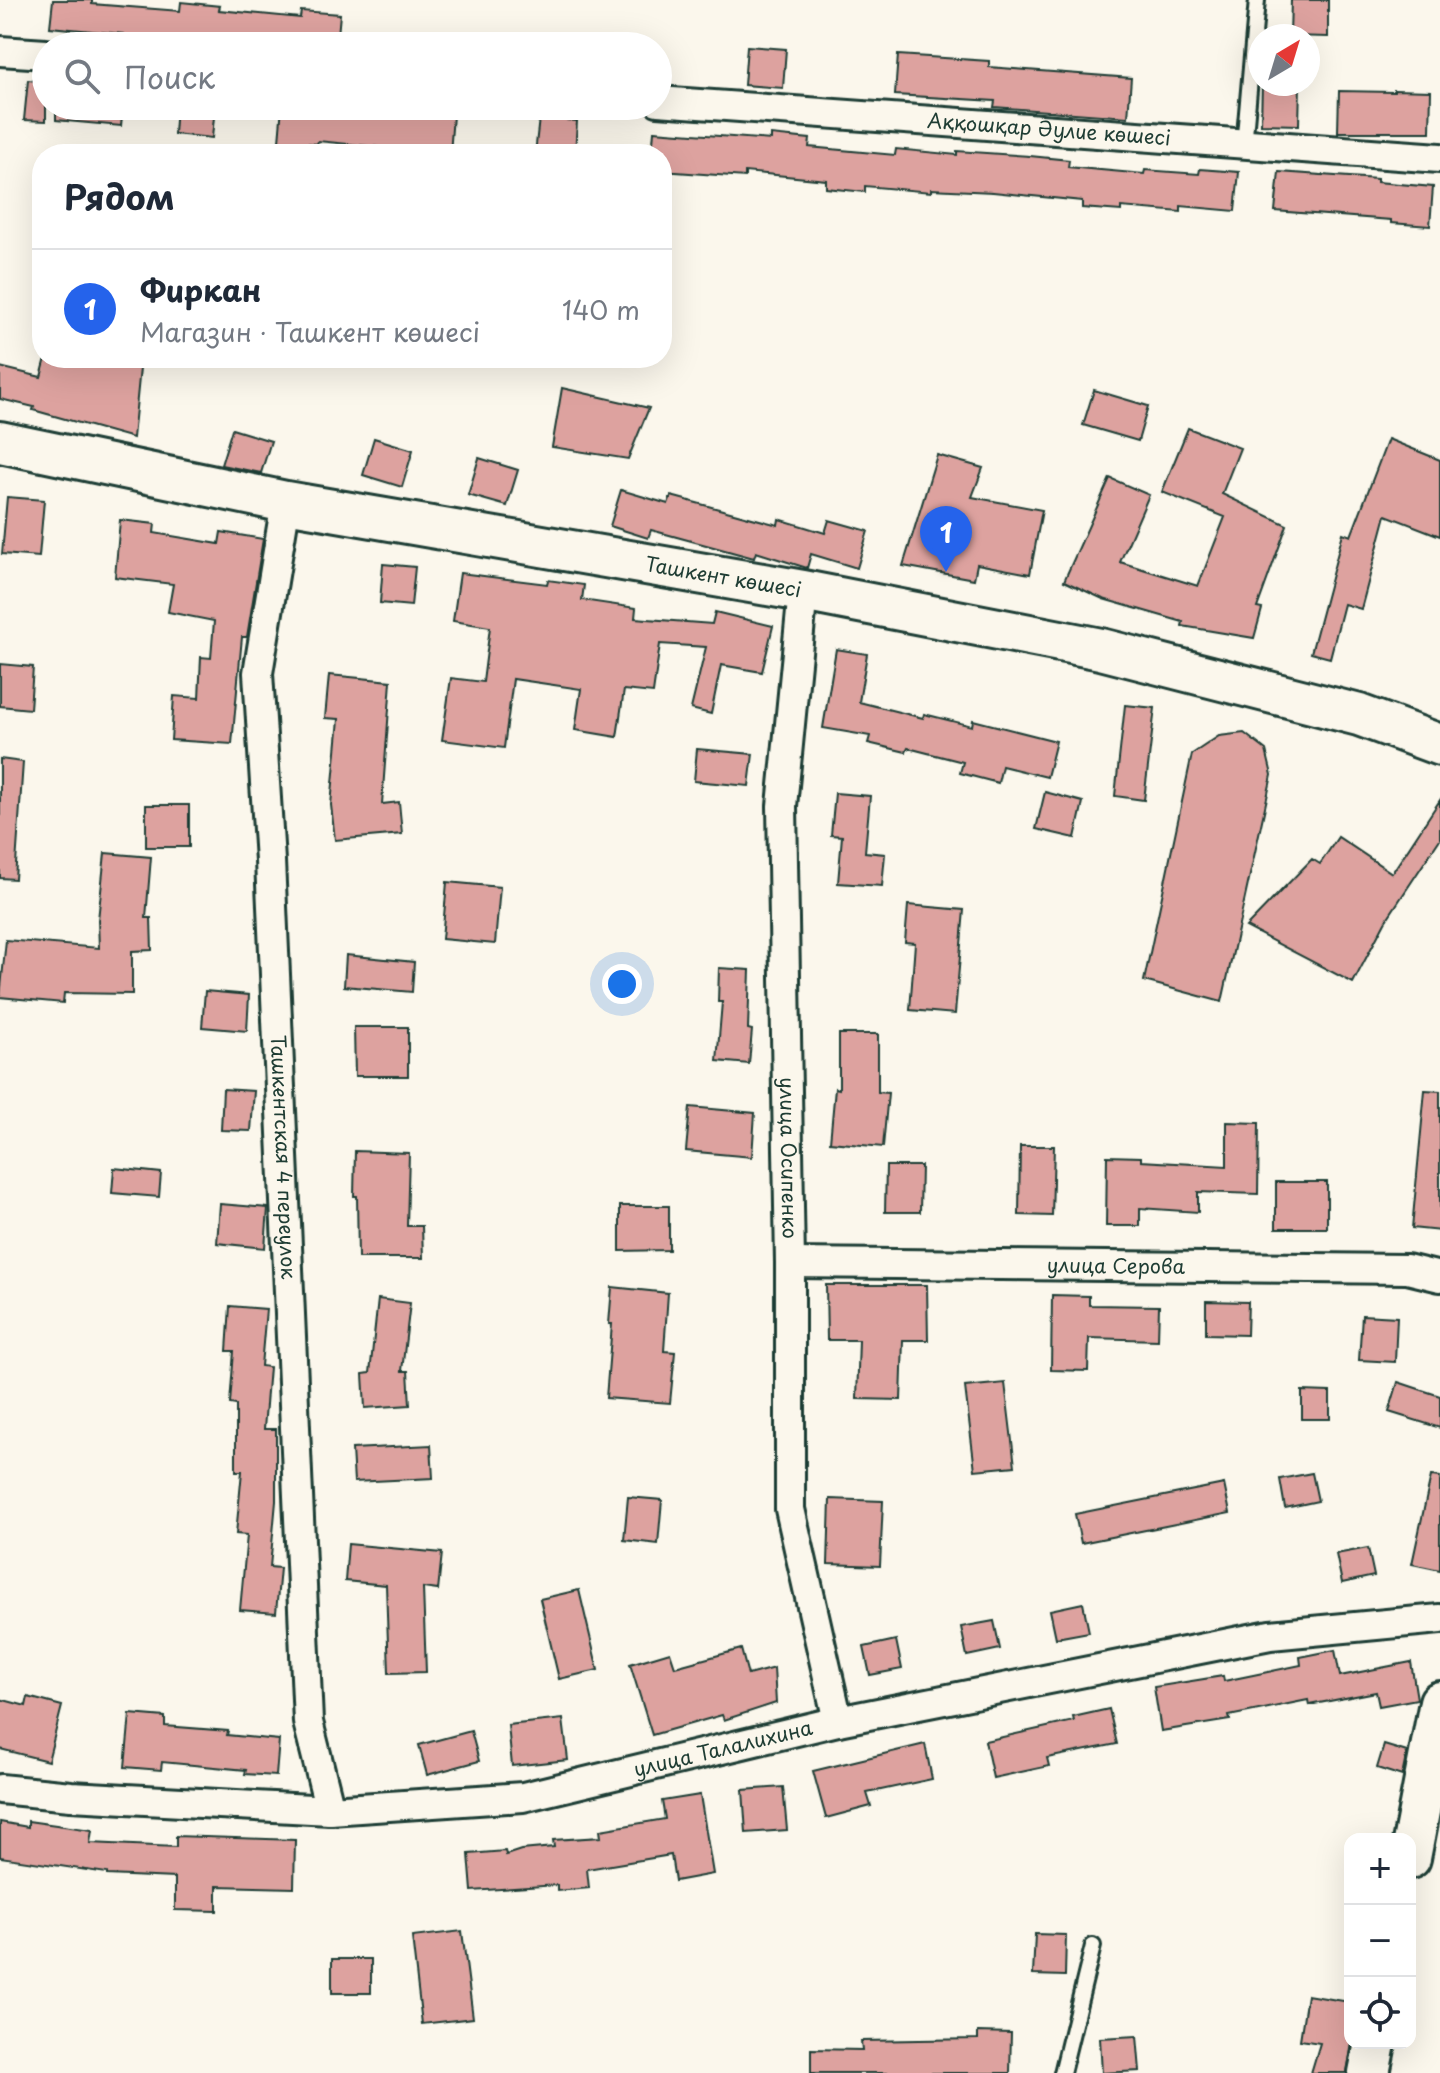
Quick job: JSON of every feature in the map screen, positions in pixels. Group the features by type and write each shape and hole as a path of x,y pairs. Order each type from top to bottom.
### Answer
{"main road":[{"name":"Ташкент көшесі","path":"0,442 286,502 803,591 1101,649 1359,715 1440,745"},
{"path":"1415,1833 1440,1702"},
{"path":"1369,2073 1374,2049"}],"street":[{"path":"0,51 32,53"},
{"name":"Аққошқар Әулие көшесі","path":"672,102 1440,158"},
{"name":"Ташкентская 4 переулок","path":"286,502 258,673 270,861 308,1722 330,1810"},
{"name":"улица Осипенко","path":"803,591 782,806 790,1263 790,1509 838,1721"},
{"name":"улица Серова","path":"790,1263 1407,1269 1440,1277"},
{"name":"улица Талалихина","path":"0,1789 71,1796 330,1810 523,1797 838,1721 1270,1635 1440,1619"}],"lane":[{"path":"1244,146 1257,0"},
{"path":"1062,2073 1093,1946"}],"building":[{"path":"53,0 92,0 92,4 180,11 181,2 220,6 219,10 300,18 301,11 340,14 338,32 102,32 50,27"},
{"path":"1291,0 1328,0 1328,37 1320,37 1320,24 1290,24"},
{"path":"747,46 786,49 783,88 744,85"},
{"path":"898,55 989,61 989,67 1131,78 1128,117 994,107 995,101 895,95"},
{"path":"28,80 32,80 32,120 46,121 24,120"},
{"path":"1339,91 1431,91 1430,132 1338,132"},
{"path":"1262,96 1300,96 1299,125 1261,124"},
{"path":"56,120 122,120 121,126"},
{"path":"175,120 214,120 212,138 174,134"},
{"path":"281,120 453,120 451,144 279,141"},
{"path":"539,120 577,121 576,144 536,144"},
{"path":"654,131 771,140 771,135 810,139 809,147 895,155 896,149 957,155 957,151 1069,160 1068,167 1144,174 1145,170 1199,174 1200,169 1239,172 1235,211 1181,206 1181,212 1121,207 1121,211 1082,208 1082,201 993,192 931,189 931,192 865,186 865,192 826,188 826,180 745,172 745,177 672,172 672,144 653,144"},
{"path":"1279,172 1377,179 1377,182 1433,187 1430,226 1275,211"},
{"path":"0,367 41,377 43,368 140,368 133,438 0,399"},
{"path":"562,388 649,408 628,459 552,447"},
{"path":"1094,390 1148,406 1138,441 1083,425"},
{"path":"1188,428 1240,448 1222,494 1287,525 1257,608 1262,609 1254,638 1182,626 1183,622 1103,599 1064,581 1110,478 1149,495 1120,562 1198,586 1225,517 1162,492"},
{"path":"232,429 271,441 261,473 221,465"},
{"path":"374,438 413,450 402,487 363,475"},
{"path":"1388,439 1440,460 1440,536 1386,515 1361,609 1344,604 1330,658 1311,653 1343,533 1351,536"},
{"path":"937,455 983,468 972,497 1042,510 1030,574 977,564 974,579 903,566"},
{"path":"479,458 518,470 507,506 468,495"},
{"path":"621,490 668,504 671,496 778,525 779,519 825,533 829,520 868,531 857,568 811,554 807,568 756,552 754,558 651,530 648,538 610,526"},
{"path":"7,497 44,500 39,557 2,554"},
{"path":"120,520 155,524 154,533 219,544 221,532 263,539 247,637 242,637 232,744 171,740 174,696 199,698 201,657 211,658 214,621 168,612 173,584 115,577"},
{"path":"383,564 415,567 411,606 380,603"},
{"path":"460,573 547,584 548,580 584,585 582,600 636,608 635,618 712,624 715,612 773,626 762,672 721,665 711,714 691,709 706,647 660,644 653,693 624,690 617,737 575,730 581,689 513,679 504,748 442,740 451,678 483,682 490,627 453,621"},
{"path":"836,649 867,654 859,702 972,726 973,720 1056,741 1047,777 1002,766 998,783 960,773 963,762 908,748 906,752 868,743 870,736 823,728"},
{"path":"0,664 33,667 30,709 0,706"},
{"path":"329,675 391,681 382,804 399,802 402,834 335,840 331,805 339,719 325,718"},
{"path":"1125,705 1155,708 1144,800 1115,796"},
{"path":"1244,733 1266,750 1272,775 1222,1002 1144,981 1192,754 1219,736"},
{"path":"697,749 753,754 749,786 694,781"},
{"path":"0,759 23,762 15,879 0,878"},
{"path":"1045,792 1083,802 1075,838 1036,829"},
{"path":"835,793 870,796 865,852 885,854 882,886 838,883 842,836 831,835"},
{"path":"1440,800 1440,839 1385,922 1353,983 1246,927 1312,859 1320,864 1338,837 1392,873"},
{"path":"146,805 189,805 189,847 146,847"},
{"path":"105,853 151,857 146,918 151,918 152,950 132,951 132,994 64,993 63,1003 0,997 6,940 99,948 98,920"},
{"path":"447,882 500,887 495,944 442,939"},
{"path":"908,905 964,910 955,1014 910,1010 915,943 905,942"},
{"path":"346,955 414,962 412,992 344,986"},
{"path":"719,968 750,970 748,1029 752,1030 749,1064 717,1061 722,1002 718,1002"},
{"path":"205,991 249,995 247,1031 202,1027"},
{"path":"354,1027 408,1027 408,1076 355,1076"},
{"path":"839,1034 878,1034 878,1092 888,1093 883,1147 830,1142 835,1088 839,1089"},
{"path":"223,1089 254,1091 251,1131 221,1130"},
{"path":"1425,1090 1440,1091 1440,1231 1412,1228"},
{"path":"690,1107 755,1113 752,1157 686,1151"},
{"path":"1227,1122 1259,1123 1258,1194 1198,1192 1198,1212 1140,1208 1140,1226 1106,1226 1107,1156 1227,1166"},
{"path":"1020,1146 1054,1146 1052,1216 1019,1215"},
{"path":"355,1151 409,1153 407,1226 422,1226 423,1258 358,1258"},
{"path":"886,1166 921,1166 920,1212 885,1212"},
{"path":"114,1168 161,1173 159,1197 112,1193"},
{"path":"1276,1182 1327,1182 1327,1228 1276,1228"},
{"path":"220,1204 268,1208 265,1248 217,1243"},
{"path":"620,1206 669,1206 669,1250 620,1251"},
{"path":"826,1285 927,1285 928,1340 903,1340 901,1400 857,1399 859,1340 827,1340"},
{"path":"612,1287 668,1293 664,1351 675,1352 670,1403 606,1398"},
{"path":"1052,1295 1089,1296 1089,1305 1159,1306 1158,1340 1089,1338 1088,1371 1051,1370"},
{"path":"378,1299 410,1303 402,1371 408,1371 410,1405 365,1408 363,1374 370,1373"},
{"path":"1206,1301 1248,1302 1247,1335 1206,1334"},
{"path":"230,1306 266,1309 261,1366 269,1367 264,1429 276,1429 276,1501 270,1567 280,1568 276,1613 240,1610 247,1535 236,1534 242,1471 236,1471 236,1405 230,1404 234,1351 227,1351"},
{"path":"1362,1315 1397,1317 1395,1362 1359,1360"},
{"path":"1398,1382 1440,1396 1440,1428 1389,1412"},
{"path":"1005,1383 1015,1466 975,1470 965,1387"},
{"path":"1302,1391 1330,1392 1330,1419 1302,1419"},
{"path":"431,1445 433,1478 354,1482 352,1449"},
{"path":"1312,1473 1318,1501 1285,1508 1280,1479"},
{"path":"1431,1476 1440,1477 1440,1570 1412,1564"},
{"path":"1224,1484 1230,1513 1081,1543 1075,1514"},
{"path":"628,1497 662,1500 658,1544 624,1540"},
{"path":"830,1499 883,1501 880,1566 828,1564"},
{"path":"348,1544 442,1553 438,1590 423,1588 426,1672 389,1673 386,1585 345,1581"},
{"path":"1368,1548 1374,1576 1342,1583 1336,1554"},
{"path":"579,1590 598,1670 559,1679 540,1599"},
{"path":"1083,1603 1089,1632 1056,1638 1050,1610"},
{"path":"994,1621 1000,1649 967,1656 961,1627"},
{"path":"896,1640 902,1669 870,1675 864,1647"},
{"path":"741,1649 748,1675 774,1668 776,1703 724,1720 722,1715 652,1735 630,1664 670,1652 675,1667"},
{"path":"1335,1650 1340,1676 1411,1662 1417,1699 1379,1706 1376,1692 1309,1705 1308,1700 1229,1716 1230,1720 1161,1731 1154,1687 1223,1676 1224,1681 1301,1665 1300,1657"},
{"path":"28,1697 62,1706 48,1761 0,1749 0,1699 26,1706"},
{"path":"1109,1709 1117,1744 1047,1758 1049,1766 993,1778 985,1741 1074,1721 1073,1717"},
{"path":"130,1714 165,1717 165,1726 228,1731 227,1735 279,1740 276,1776 162,1762 161,1770 125,1767"},
{"path":"563,1719 568,1760 512,1766 508,1725"},
{"path":"471,1731 479,1761 427,1775 419,1745"},
{"path":"925,1744 932,1779 867,1793 871,1806 826,1818 813,1771"},
{"path":"1384,1745 1407,1752 1402,1776 1377,1768"},
{"path":"783,1787 787,1830 746,1833 743,1790"},
{"path":"700,1795 713,1874 675,1881 671,1855 587,1869 589,1888 557,1891 557,1885 472,1891 469,1854 505,1851 506,1855 521,1850 554,1847 553,1840 601,1837 600,1830 665,1819 662,1801"},
{"path":"28,1821 92,1830 90,1843 176,1847 176,1836 295,1840 294,1888 217,1886 217,1911 175,1910 175,1878 107,1875 0,1857 0,1822 28,1827"},
{"path":"462,1931 473,2018 422,2024 412,1937"},
{"path":"1035,1934 1066,1935 1065,1976 1033,1975"},
{"path":"332,1959 371,1959 371,1993 332,1993"},
{"path":"1307,1995 1344,2001 1344,2049 1351,2049 1347,2073 1311,2073 1320,2043 1300,2040"},
{"path":"978,2032 1011,2033 1010,2073 811,2073 811,2049 862,2050 861,2041 978,2039"},
{"path":"1137,2036 1140,2071 1102,2073 1100,2038"}],"place":[{"name":"Фиркан","path":"946,572"}]}
